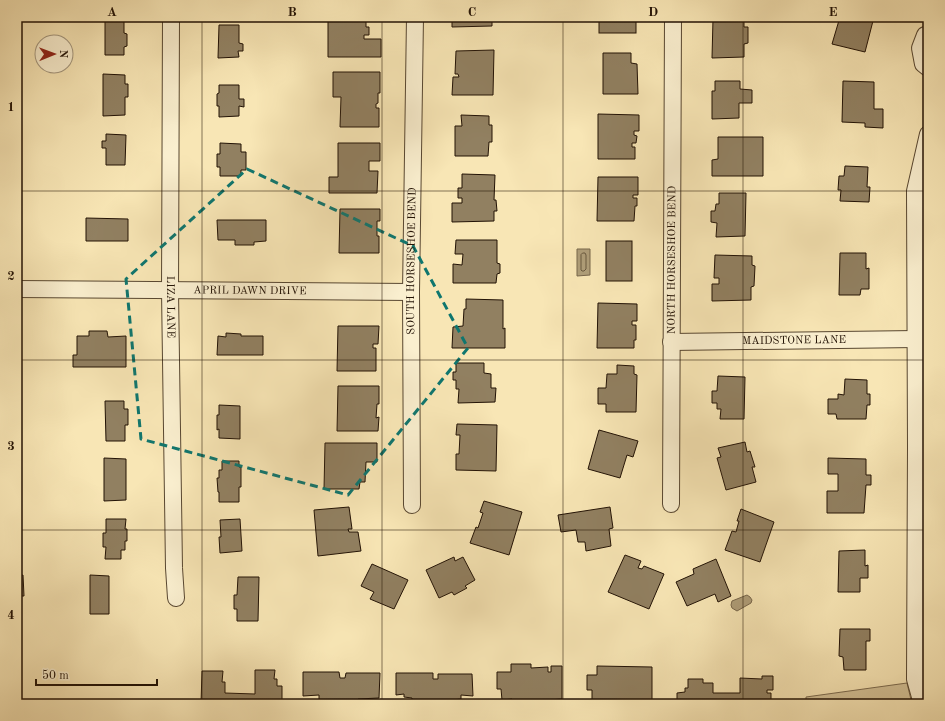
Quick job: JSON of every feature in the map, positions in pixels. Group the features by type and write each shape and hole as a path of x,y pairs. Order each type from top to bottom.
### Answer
{"street":[{"name":"LIZA LANE","path":"171,17 170,291 174,568 176,598"},
{"name":"SOUTH HORSESHOE BEND","path":"412,505 411,292 415,17"},
{"name":"NORTH HORSESHOE BEND","path":"671,504 673,17"},
{"path":"928,34 925,35 920,48 923,64 928,68"},
{"path":"922,704 915,679 915,190 928,134"},
{"name":"APRIL DAWN DRIVE","path":"17,289 411,292"},
{"name":"MAIDSTONE LANE","path":"672,342 916,339"}],"highlighted area":[{"path":"247,169 413,246 468,348 348,495 141,439 126,279"}],"shaded area":[{"path":"907,683 912,704 806,704 806,697"}],"water":[{"path":"577,249 590,249 590,275 577,276"},
{"path":"747,595 752,600 751,603 737,611 732,608 732,601"}],"building":[{"path":"328,17 366,17 366,27 369,27 369,35 364,35 364,39 381,39 381,57 328,57"},
{"path":"452,17 492,17 492,26 452,27"},
{"path":"599,17 636,17 636,33 599,33"},
{"path":"840,17 874,17 865,52 832,44"},
{"path":"713,19 744,19 744,27 748,27 748,43 744,44 744,57 712,58"},
{"path":"105,20 124,20 124,33 127,34 127,46 124,47 124,55 105,55"},
{"path":"219,25 239,25 239,43 243,44 243,51 238,51 239,57 218,58"},
{"path":"494,50 493,95 452,95 453,77 459,77 458,74 455,74 456,51"},
{"path":"603,53 631,53 631,63 637,64 638,94 603,94"},
{"path":"333,72 380,72 380,93 378,93 378,103 376,104 376,108 379,108 379,127 340,127 341,97 333,97"},
{"path":"103,74 125,75 125,84 128,84 128,97 125,97 125,115 103,116"},
{"path":"715,81 740,81 740,89 752,90 752,103 739,103 739,118 712,119 712,91 715,91"},
{"path":"843,81 874,82 874,109 883,109 883,128 865,127 865,123 842,122"},
{"path":"219,85 239,85 239,99 244,99 244,107 239,106 239,116 219,117 217,94 219,93"},
{"path":"598,114 639,115 639,131 634,131 634,135 637,136 636,143 632,143 632,147 635,147 635,159 598,159"},
{"path":"461,115 489,116 489,125 492,125 492,142 489,142 488,156 455,156 455,126 462,126"},
{"path":"106,134 126,135 125,165 106,165 106,148 102,148 102,141 106,141"},
{"path":"718,137 763,137 763,176 712,176 712,160 718,159"},
{"path":"220,143 241,144 241,152 246,152 246,170 241,170 241,176 220,176 220,167 217,167 217,154 220,154"},
{"path":"338,143 380,143 380,161 369,161 369,171 378,171 377,193 329,193 329,177 338,177"},
{"path":"845,166 868,167 867,187 870,187 869,202 840,201 841,190 838,190 839,176 844,176"},
{"path":"462,174 495,175 494,200 496,200 497,211 494,211 494,221 452,222 452,203 462,203 462,198 458,198 458,188 462,188"},
{"path":"598,177 638,177 638,195 633,195 633,198 637,198 634,221 597,221"},
{"path":"719,193 746,193 745,236 716,237 717,223 711,222 711,211 715,211 716,204 719,204"},
{"path":"340,209 380,209 380,221 377,221 379,253 339,253"},
{"path":"86,218 128,219 128,241 86,241"},
{"path":"217,220 266,220 266,241 254,242 254,245 235,245 235,240 218,240"},
{"path":"456,240 497,240 497,263 500,264 500,273 497,274 496,283 453,283 453,264 462,265 463,254 455,254"},
{"path":"606,241 632,241 632,281 606,281"},
{"path":"840,253 866,253 866,269 869,268 869,289 861,289 860,295 839,295"},
{"path":"715,255 752,256 752,265 755,266 754,286 751,287 751,300 712,301 712,284 719,284 719,278 714,278"},
{"path":"466,299 503,300 503,329 505,328 505,348 452,348 453,327 463,326"},
{"path":"598,303 637,304 637,321 632,321 632,325 636,325 636,340 634,340 634,348 597,348"},
{"path":"338,326 379,326 378,344 373,344 373,348 376,348 376,371 337,371"},
{"path":"89,331 107,331 108,337 126,336 126,367 73,367 73,355 77,355 77,336 89,336"},
{"path":"226,333 241,334 241,336 263,336 263,355 217,355 218,336 226,337"},
{"path":"456,363 484,363 484,373 491,374 491,388 496,388 495,402 458,403 459,389 456,389 456,380 453,380 453,372 456,372"},
{"path":"617,365 634,366 634,374 637,375 636,412 606,412 606,404 598,404 598,388 606,388 607,374 617,374"},
{"path":"718,376 745,377 744,419 720,419 721,409 717,409 717,403 712,403 712,391 717,391"},
{"path":"845,379 867,380 867,394 870,394 870,405 867,405 866,419 837,419 836,414 828,414 828,399 838,399 838,394 844,395"},
{"path":"338,386 379,386 379,404 377,404 376,418 379,417 378,431 337,431"},
{"path":"105,401 124,401 124,409 128,409 128,425 125,425 125,441 106,441"},
{"path":"219,405 240,406 240,439 219,438 219,429 217,430 217,415 219,415"},
{"path":"457,424 497,425 496,471 456,470 456,454 459,454 460,435 456,435"},
{"path":"599,430 638,441 633,457 627,455 620,478 588,469"},
{"path":"745,442 747,452 750,451 755,467 752,467 756,482 726,490 717,458 721,457 718,448"},
{"path":"325,443 377,443 377,462 366,462 365,482 360,482 359,489 324,489"},
{"path":"104,458 126,459 126,500 104,501"},
{"path":"828,458 866,459 866,475 871,475 871,485 866,485 864,513 827,513 827,491 838,491 838,474 828,474"},
{"path":"222,461 239,461 239,467 241,467 241,487 239,487 239,502 219,502 217,478 219,478 219,470 222,470"},
{"path":"484,501 522,512 509,555 470,543 476,527 478,528 483,513 480,512"},
{"path":"349,507 352,529 348,529 349,532 358,532 361,551 318,556 314,510"},
{"path":"610,507 613,528 609,529 611,546 586,551 585,542 578,542 576,530 561,532 558,515"},
{"path":"741,509 774,522 760,562 725,550 732,531 736,532 739,521 737,521"},
{"path":"106,519 126,519 125,529 127,529 127,541 125,541 125,550 121,550 121,559 105,559 106,547 103,547 103,533 106,533"},
{"path":"240,519 242,551 220,553 220,520"},
{"path":"865,550 865,566 868,565 868,578 860,578 860,592 838,592 839,551"},
{"path":"625,555 641,561 638,568 642,569 644,566 664,574 649,609 608,592"},
{"path":"454,557 455,561 463,557 475,580 465,586 467,588 454,595 452,592 439,598 426,570"},
{"path":"716,559 731,596 718,602 715,594 687,606 676,582 694,574 693,569"},
{"path":"372,564 408,580 394,609 370,599 374,592 361,586"},
{"path":"23,575 24,596 17,596 17,576"},
{"path":"90,575 109,576 109,614 90,614"},
{"path":"238,577 259,577 258,621 237,621 237,609 234,609 234,595 237,595"},
{"path":"840,629 870,629 870,641 866,641 866,670 844,670 843,657 839,656"},
{"path":"511,664 531,664 531,668 548,667 548,672 551,672 551,666 562,666 562,699 548,700 548,704 512,704 512,699 502,700 501,689 497,689 497,672 511,672"},
{"path":"597,666 652,667 652,701 638,701 638,704 602,704 602,701 592,701 592,690 587,690 587,675 597,675"},
{"path":"255,670 275,670 274,679 277,679 277,686 282,686 282,702 277,702 277,704 201,704 202,671 223,671 222,682 225,682 225,693 255,694"},
{"path":"303,672 339,672 340,678 345,678 346,673 380,673 379,698 358,699 358,704 319,704 319,695 303,696"},
{"path":"396,673 433,673 433,679 438,679 438,674 472,674 473,696 461,695 461,699 451,700 451,704 412,704 412,698 404,697 404,694 396,695"},
{"path":"762,676 773,676 773,690 767,690 767,693 771,693 771,704 677,704 677,693 685,692 685,688 688,688 688,679 703,679 703,683 713,683 713,693 740,693 740,678 762,679"}]}
